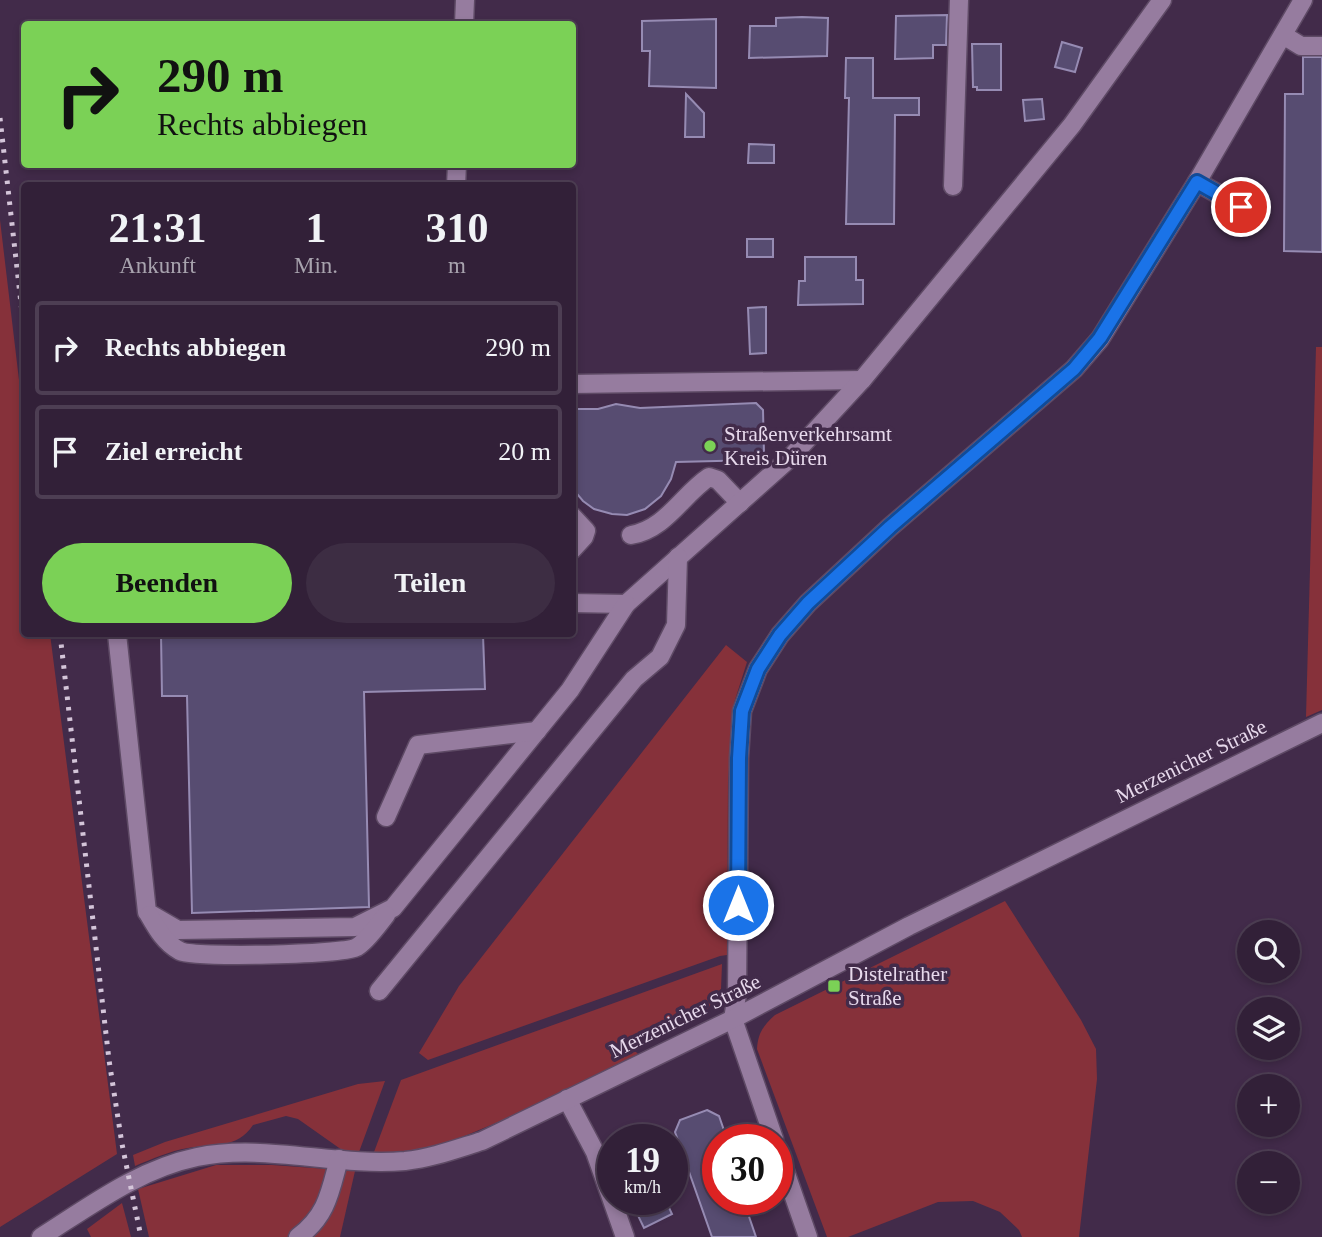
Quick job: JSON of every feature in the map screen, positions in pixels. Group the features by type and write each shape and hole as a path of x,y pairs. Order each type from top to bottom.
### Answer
{"street":[{"path":"464,21 465,0"},
{"path":"953,186 959,0"},
{"path":"117,637 148,912 163,937 182,953 337,952 358,947 393,908 570,690 626,604 790,458 862,380 1072,125 1162,0"},
{"path":"769,1124 733,1019 737,995 741,723 742,711 758,669 780,635 808,603 890,527 1074,369 1100,338 1197,182 1303,0"},
{"path":"1283,35 1301,46 1322,46"},
{"path":"1197,182 1241,207"},
{"path":"576,383 862,380"},
{"path":"631,535 649,530 659,523 709,477 718,480 740,503"},
{"path":"576,520 586,531 576,546"},
{"path":"379,992 634,679 660,657 676,625 678,557"},
{"path":"576,603 626,604"},
{"name":"Merzenicher Straße","path":"41,1237 123,1186 159,1168 196,1157 249,1154 403,1161 439,1155 482,1140 733,1019 921,920 1322,723"},
{"path":"386,817 418,745 537,731"},
{"path":"148,912 178,930 355,927 393,908"},
{"path":"567,1099 595,1152 625,1237"},
{"path":"298,1237 315,1225 328,1200 339,1158"},
{"path":"793,1194 808,1237"}],"shaded area":[{"path":"0,220 21,397 21,637 50,637 117,1154 0,1227"},
{"path":"1316,347 1322,347 1322,710 1306,717"},
{"path":"726,645 747,662 734,703 728,781 727,955 428,1060 419,1053 459,986"},
{"path":"1005,901 1081,1020 1096,1049 1097,1079 1079,1237 1022,1237 1019,1230 1000,1212 973,1201 938,1202 848,1237 827,1237 793,1146 793,1124 785,1124 757,1049 762,1030 775,1015"},
{"path":"722,964 721,989 705,1013 634,1050 638,1054 508,1118 455,1140 413,1152 374,1152 401,1080"},
{"path":"385,1081 359,1152 342,1150 298,1119 286,1116 253,1125 247,1133 232,1142 181,1149 135,1166 133,1155 165,1142 358,1084"},
{"path":"216,1165 272,1165 355,1171 340,1237 149,1237 138,1189"},
{"path":"122,1203 131,1237 91,1237 87,1229"}],"building":[{"path":"947,15 946,45 933,45 933,58 895,59 896,16"},
{"path":"776,18 828,18 827,56 749,58 750,26 776,26"},
{"path":"716,19 716,88 649,86 650,51 642,51 642,21"},
{"path":"1062,42 1082,48 1075,72 1055,67"},
{"path":"972,44 1001,44 1001,90 977,90 977,87 973,87"},
{"path":"1303,57 1322,57 1322,252 1284,251 1285,94 1303,94"},
{"path":"846,58 873,58 873,98 919,98 919,115 895,115 894,224 846,224 849,98 845,98"},
{"path":"686,94 704,113 704,137 685,137"},
{"path":"1042,99 1044,119 1025,121 1023,100"},
{"path":"749,144 774,145 774,163 748,163"},
{"path":"747,239 773,239 773,257 747,257"},
{"path":"805,257 856,257 856,280 863,280 863,304 798,305 799,281 805,281"},
{"path":"766,307 766,353 750,354 748,308"},
{"path":"756,403 763,410 764,454 757,460 676,462 671,479 661,496 645,509 627,515 594,509 576,493 576,409 598,409 616,404 640,408"},
{"path":"161,637 483,637 485,689 364,692 369,907 192,913 187,696 162,696"},
{"path":"707,1110 719,1116 722,1124 702,1124 702,1209 688,1169 688,1124 678,1124 680,1120"},
{"path":"638,1215 670,1215 644,1228"},
{"path":"704,1215 748,1215 756,1237 712,1237"}],"railway":[{"path":"0,118 21,304"},
{"path":"60,637 109,1060 122,1144 141,1237"}],"place":[{"name":"Straßenverkehrsamt Kreis Düren","path":"710,446"},
{"name":"Distelrather Straße","path":"834,986"}],"route":[{"path":"738,905 742,711 758,669 780,635 808,603 890,527 1074,369 1100,338 1197,182 1241,207"}]}
